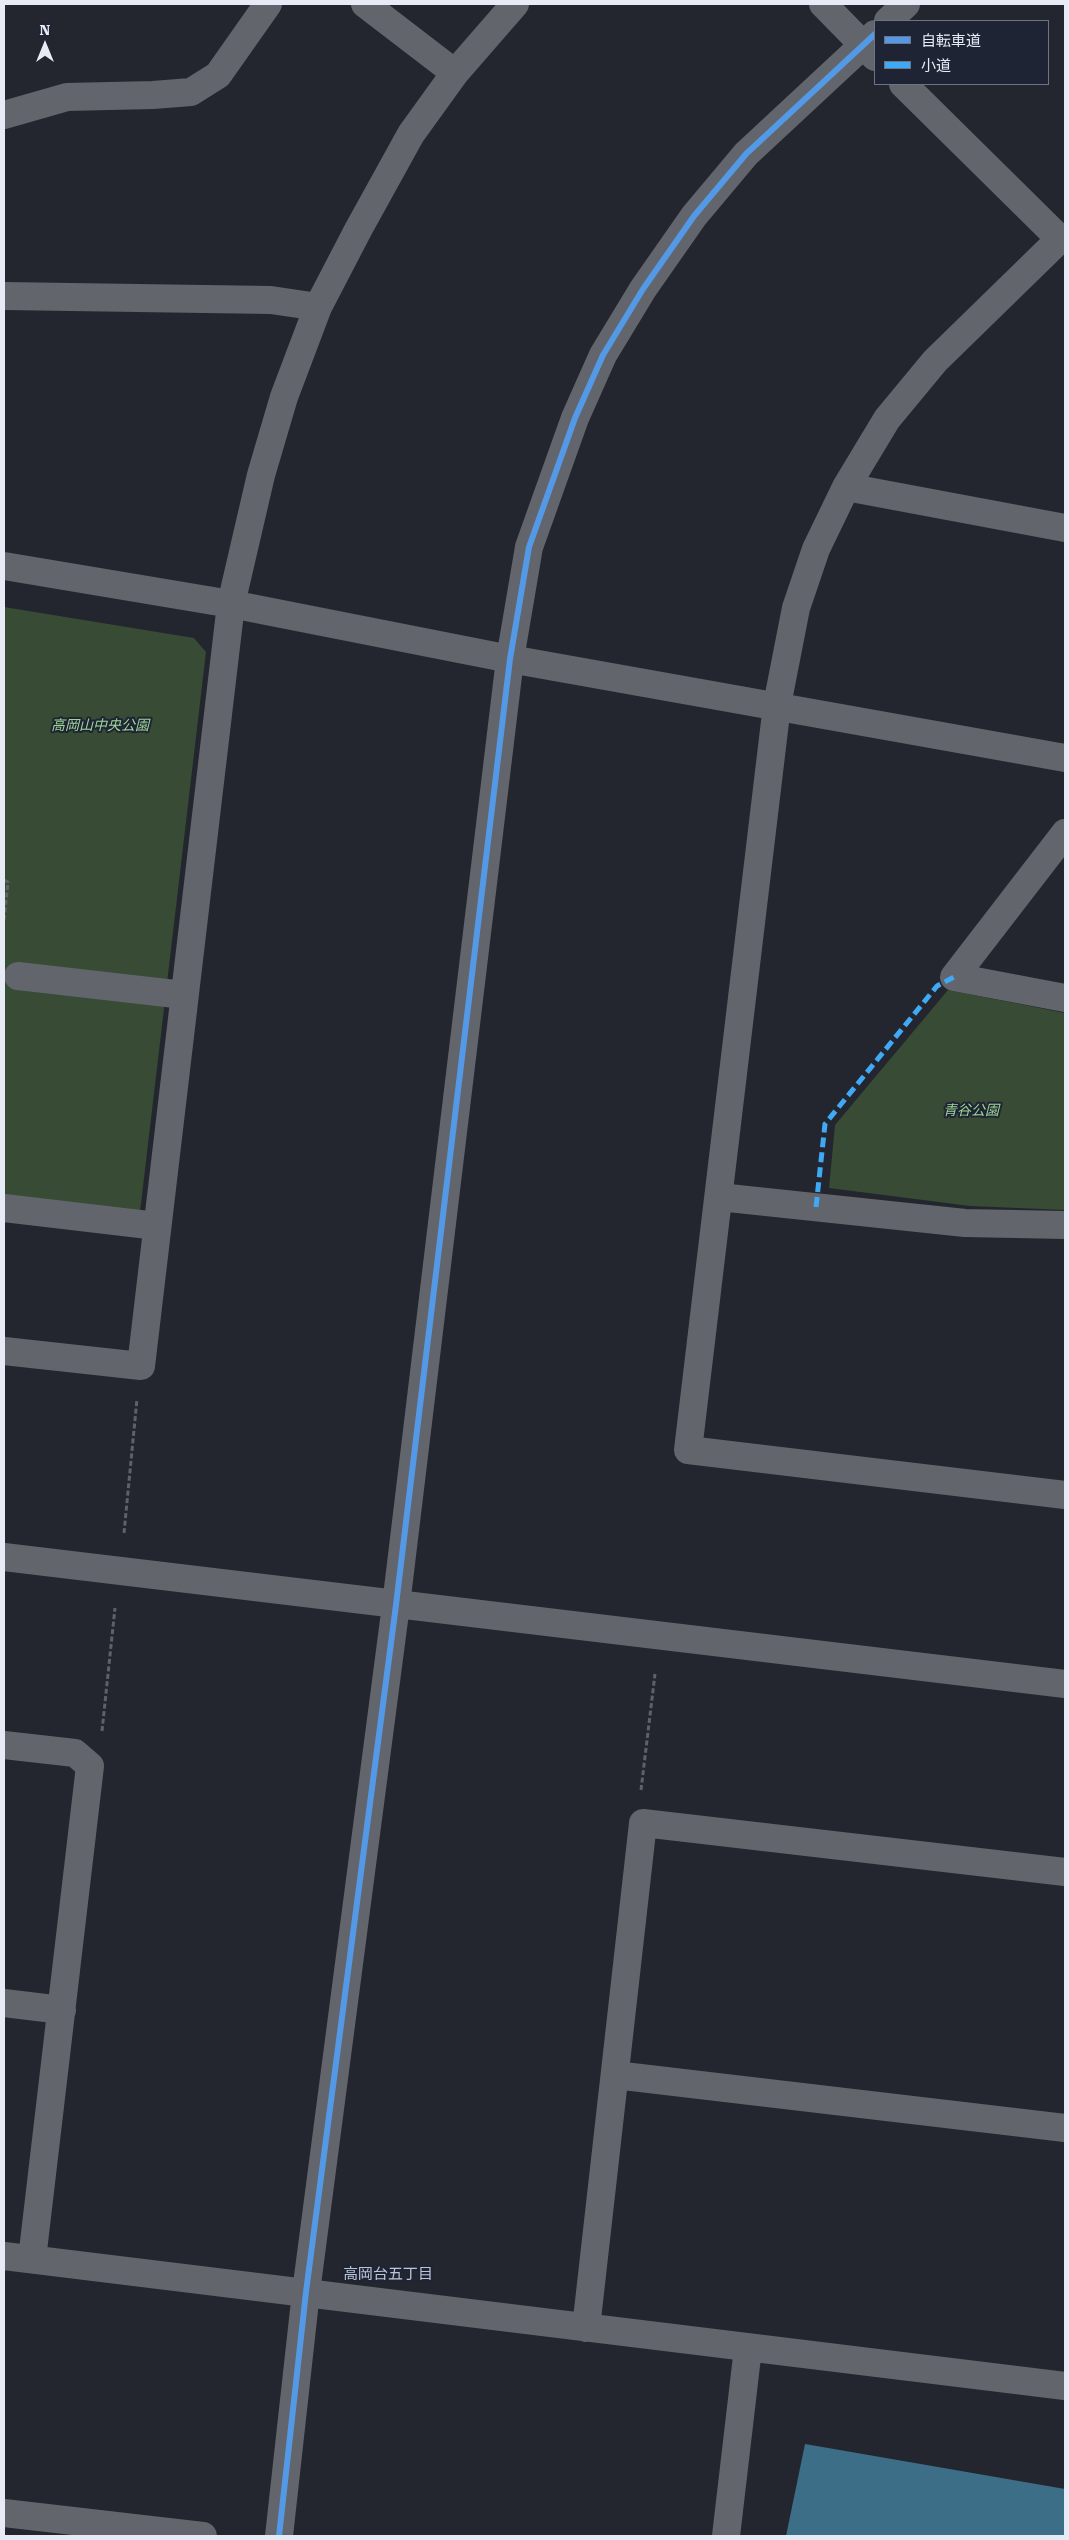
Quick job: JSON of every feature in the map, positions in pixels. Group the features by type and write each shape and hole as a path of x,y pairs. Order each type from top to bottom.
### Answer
{"street":[{"path":"4,115 67,97 191,92 218,75 268,4"},
{"path":"365,4 456,73"},
{"path":"4,1350 141,1366 231,604 261,475 284,397 318,307 411,134 456,73 515,4"},
{"path":"279,2536 306,2292 396,1605 510,658 529,547 565,442 603,355 654,273 694,216 746,154 872,46 823,4"},
{"path":"889,20 906,4"},
{"path":"904,85 1064,238 934,361 887,419 846,487 816,549 796,608 777,705 688,1450 1065,1495"},
{"path":"4,296 272,300 318,307"},
{"path":"846,487 1065,528"},
{"path":"4,566 231,604 510,658 1065,758"},
{"path":"1065,833 954,977 1065,998"},
{"path":"18,976 184,995"},
{"path":"719,1197 965,1223 1065,1225"},
{"path":"4,1208 157,1226"},
{"path":"4,1557 1065,1684"},
{"path":"4,1745 76,1754 90,1766 32,2260"},
{"path":"586,2328 643,1823 1065,1872"},
{"path":"4,2003 62,2010"},
{"path":"615,2075 1065,2128"},
{"path":"4,2256 1065,2386"},
{"path":"726,2536 748,2348"},
{"path":"4,2513 203,2536"}],"path":[{"path":"4,880 8,882 4,921"},
{"path":"124,1533 141,1366"},
{"path":"90,1766 101,1740 115,1608"},
{"path":"643,1823 639,1803 655,1674"}],"green space":[{"name":"高岡山中央公園","path":"4,607 194,638 206,652 140,1212 4,1196"},
{"name":"青谷公園","path":"948,990 1065,1013 1065,1210 970,1206 829,1188 835,1125"}],"water":[{"path":"805,2444 1065,2489 1065,2536 786,2536"}],"marked path":[{"path":"816,1207 825,1124 937,986 954,977"}],"cycle path":[{"path":"279,2536 306,2292 396,1605 510,659 529,547 575,418 603,355 643,289 694,216 746,154 874,35"}],"district":[{"name":"高岡台五丁目","path":"388,2275"}]}
